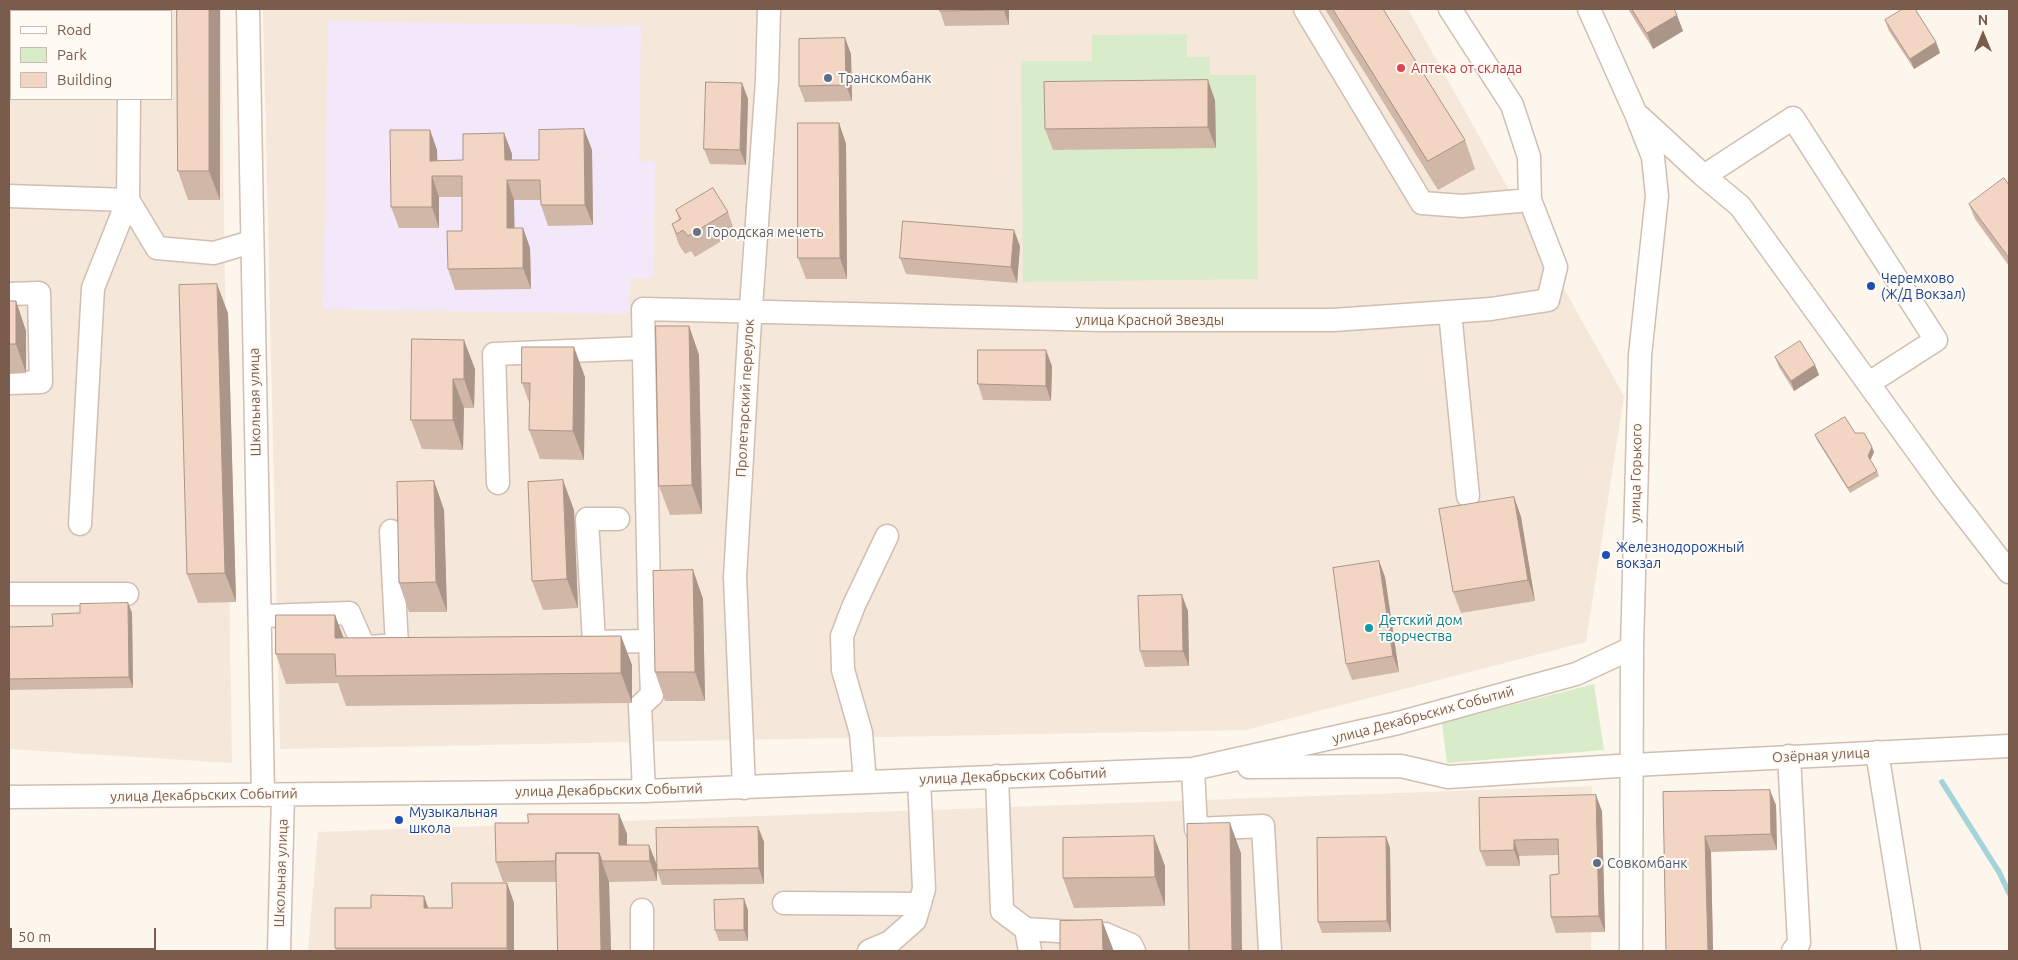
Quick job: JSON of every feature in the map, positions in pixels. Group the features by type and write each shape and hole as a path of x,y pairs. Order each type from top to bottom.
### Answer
{"street":[{"name":"Школьная улица","path":"248,9 259,617 273,795 278,951"},
{"name":"Пролетарский переулок","path":"744,788 735,577 770,9"},
{"path":"1304,9 1422,203 1462,206 1530,200 1529,157 1512,105 1450,9"},
{"name":"улица Горького","path":"1589,9 1653,157 1657,196 1640,355 1632,648 1631,951"},
{"path":"80,524 94,288 128,200 129,100"},
{"path":"1636,114 1740,206 1944,488 2009,572"},
{"path":"1704,176 1793,118 1936,340 1869,384"},
{"path":"9,196 128,200"},
{"path":"128,200 157,248 214,253 251,242"},
{"name":"улица Красной Звезды","path":"644,348 643,309 1102,320 1333,320 1491,310 1548,300 1556,267 1530,200"},
{"path":"9,294 39,293 41,382 9,383"},
{"path":"1450,312 1468,496"},
{"path":"498,483 494,354 644,348 652,695 640,706 644,791"},
{"path":"618,519 587,519 585,643 650,641"},
{"path":"259,617 348,613 364,647 407,646 391,531"},
{"path":"865,782 861,734 843,670 842,636 854,605 887,536"},
{"path":"9,594 127,594"},
{"name":"улица Декабрьских Событий","path":"1201,768 1398,723 1576,674 1632,648"},
{"name":"Озёрная улица","path":"1632,765 2009,746"},
{"path":"1877,752 1909,951"},
{"path":"1789,756 1799,943 1794,951"},
{"name":"улица Декабрьских Событий","path":"9,797 644,791 1201,768 1401,766 1448,777 1632,765"},
{"path":"1201,768 1196,829 1263,826 1270,951"},
{"path":"997,776 1002,911 1026,929 1105,934 1131,945 1134,951"},
{"path":"869,951 890,942 915,920 920,904 924,889 919,780"},
{"path":"784,904 920,904"},
{"path":"642,910 642,951"},
{"path":"1026,929 1030,951"}],"shaded area":[{"path":"9,9 221,9 232,763 9,749"},
{"path":"263,9 1408,9 1624,396 1586,642 1245,730 280,749"},
{"path":"328,21 641,26 639,161 655,162 653,278 630,278 629,314 323,309"},
{"path":"1592,786 1591,951 308,951 318,832"}],"green space":[{"path":"1187,34 1187,57 1210,57 1210,75 1256,75 1258,279 1023,282 1021,61 1092,61 1092,35"},
{"path":"1594,684 1604,750 1447,763 1442,723"}],"building":[{"path":"53,9 86,9 86,10"},
{"path":"177,9 209,9 209,171 178,171"},
{"path":"940,9 1004,9 1004,10 940,11"},
{"path":"1333,9 1383,9 1465,140 1428,161"},
{"path":"1632,9 1674,9 1677,15 1647,33"},
{"path":"1903,9 1915,9 1936,42 1910,59 1885,20"},
{"path":"845,38 846,85 799,86 799,39"},
{"path":"1208,80 1208,127 1045,129 1044,82"},
{"path":"706,82 742,83 740,150 704,149"},
{"path":"798,123 839,123 840,258 798,258"},
{"path":"584,129 585,205 541,205 540,180 507,180 507,228 523,228 523,268 448,269 447,231 462,231 462,176 432,176 432,207 391,207 390,130 430,130 430,161 463,160 463,134 504,133 505,160 539,160 539,130"},
{"path":"2004,178 2009,185 2009,258 1969,204"},
{"path":"713,188 728,212 688,236 683,230 677,234 672,224 681,219 676,210"},
{"path":"903,221 1014,230 1011,267 900,258"},
{"path":"217,284 225,573 187,574 179,285"},
{"path":"9,301 16,301 16,344 9,344"},
{"path":"656,326 689,326 692,485 659,486"},
{"path":"412,339 464,340 464,379 453,379 453,420 411,420"},
{"path":"1800,341 1815,365 1791,381 1775,357"},
{"path":"522,347 574,347 573,431 529,430 530,383 522,383"},
{"path":"978,350 1046,350 1046,386 978,384"},
{"path":"1845,417 1855,433 1864,433 1872,447 1868,456 1877,471 1848,488 1815,435"},
{"path":"563,480 567,579 532,581 528,482"},
{"path":"434,481 436,582 399,583 397,482"},
{"path":"1514,497 1528,580 1453,592 1439,509"},
{"name":"Детский дом творчества","path":"1379,561 1393,656 1346,664 1333,568"},
{"path":"693,570 695,672 655,672 653,571"},
{"path":"1182,595 1183,651 1140,651 1138,596"},
{"path":"128,603 129,677 9,679 9,627 53,626 52,614 80,613 80,604"},
{"path":"276,615 335,615 335,638 621,636 621,673 336,676 335,654 276,654"},
{"path":"1770,790 1771,834 1705,836 1708,951 1666,951 1663,792"},
{"path":"1596,795 1599,916 1551,917 1550,875 1559,874 1558,839 1514,840 1514,850 1480,851 1479,798"},
{"path":"528,814 619,814 619,845 649,845 650,861 602,861 599,853 556,853 556,861 496,862 495,823 528,823"},
{"path":"1230,823 1232,951 1189,951 1187,824"},
{"path":"758,827 759,868 657,870 656,828"},
{"path":"1154,836 1155,877 1063,878 1063,838"},
{"path":"1386,837 1387,921 1318,922 1317,838"},
{"path":"556,853 599,853 601,951 558,951"},
{"path":"452,883 507,883 507,948 335,948 335,908 371,908 371,895 424,896 424,908 452,908"},
{"path":"744,899 744,930 715,930 714,900"},
{"path":"1102,920 1103,951 1060,951 1060,921"}],"waterway":[{"path":"1942,782 1999,872 2009,893"}],"place":[{"name":"Аптека от склада","path":"1401,68"},
{"name":"Транскомбанк","path":"828,78"},
{"name":"Городская мечеть","path":"697,232"},
{"name":"Черемхово (Ж/Д Вокзал)","path":"1871,286"},
{"name":"Железнодорожный вокзал","path":"1606,555"},
{"name":"Детский дом творчества","path":"1369,628"},
{"name":"Музыкальная школа","path":"399,820"},
{"name":"Совкомбанк","path":"1597,863"}]}
